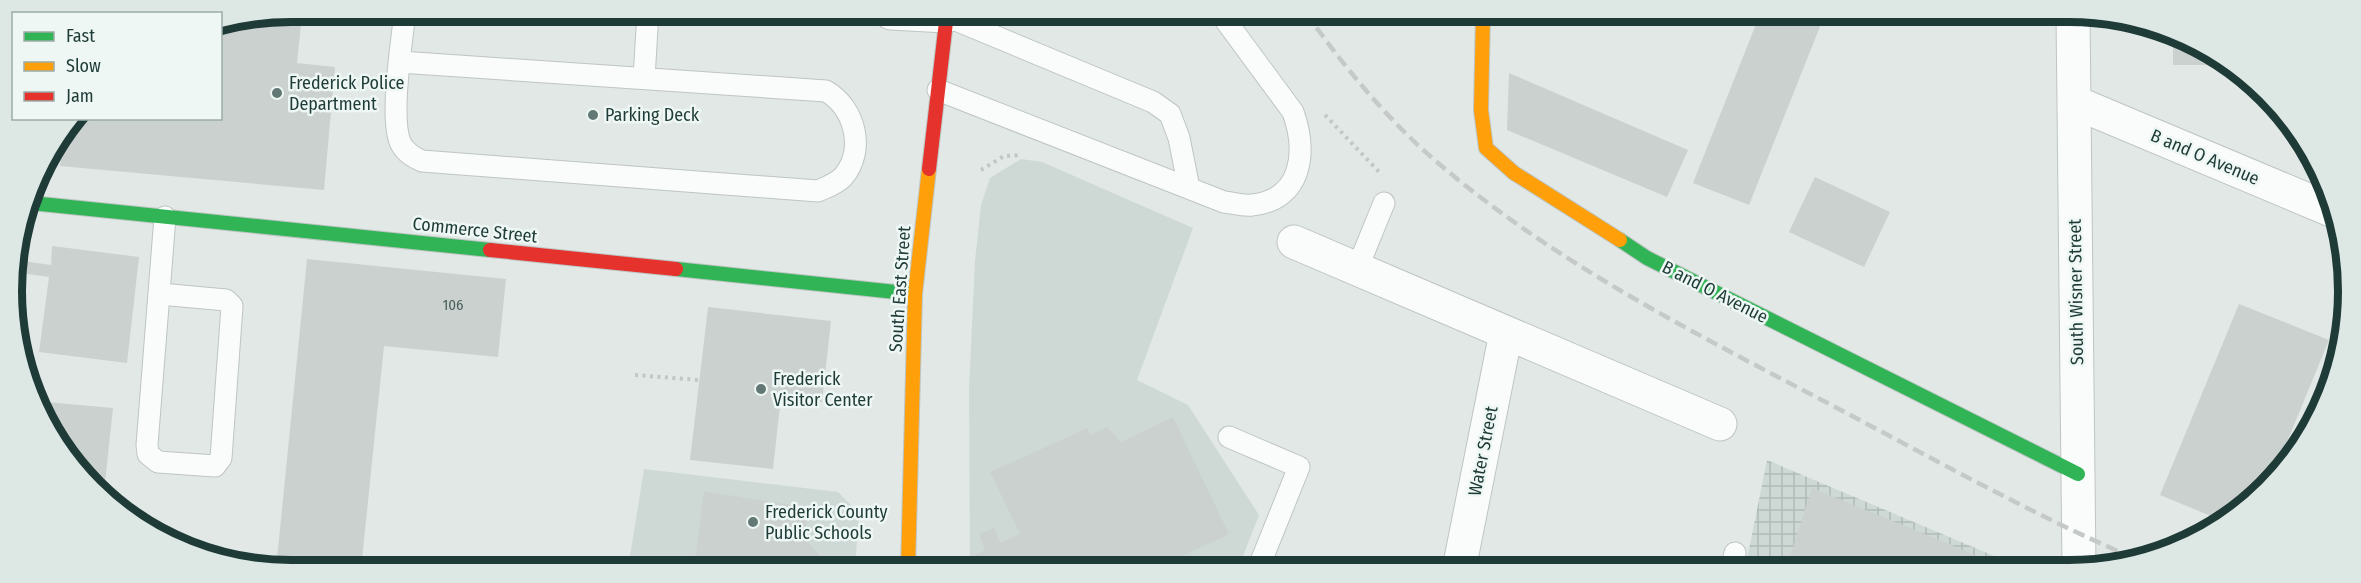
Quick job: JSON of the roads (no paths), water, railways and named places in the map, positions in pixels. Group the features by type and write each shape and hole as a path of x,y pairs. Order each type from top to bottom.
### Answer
{"street":[{"name":"South East Street","path":"908,560 915,294 945,22"},
{"name":"B and O Avenue","path":"1483,22 1481,110 1486,148 1514,173 1647,258 2078,474"},
{"name":"South Wisner Street","path":"2073,22 2079,560"},
{"name":"B and O Avenue","path":"2074,102 2325,207"},
{"name":"Commerce Street","path":"37,204 915,294"},
{"path":"1294,242 1720,424"},
{"name":"Water Street","path":"1461,560 1506,333"}],"lane":[{"path":"400,62 826,91 836,96 849,111 855,139 849,166 842,178 818,191 422,161 412,158 400,143 395,120 400,62 404,22"},
{"path":"644,78 647,22"},
{"path":"965,22 1153,102 1170,114 1179,138 1189,188"},
{"path":"938,90 1224,202 1251,205 1274,200 1289,186 1298,170 1302,146 1293,112 1227,22"},
{"path":"1357,269 1384,203"},
{"path":"160,294 225,300 232,306 220,458 215,466 158,462 148,454 165,217"},
{"path":"1229,436 1299,467 1262,560"}],"railway":[{"path":"1312,22 1360,84 1421,148 1516,224 1567,258 1619,290 1727,350 2059,524 2125,554"}],"place":[{"name":"Frederick Police Department","path":"277,93"},
{"name":"Parking Deck","path":"593,115"},
{"name":"Frederick Visitor Center","path":"761,389"},
{"name":"Frederick County Public Schools","path":"753,522"}]}
